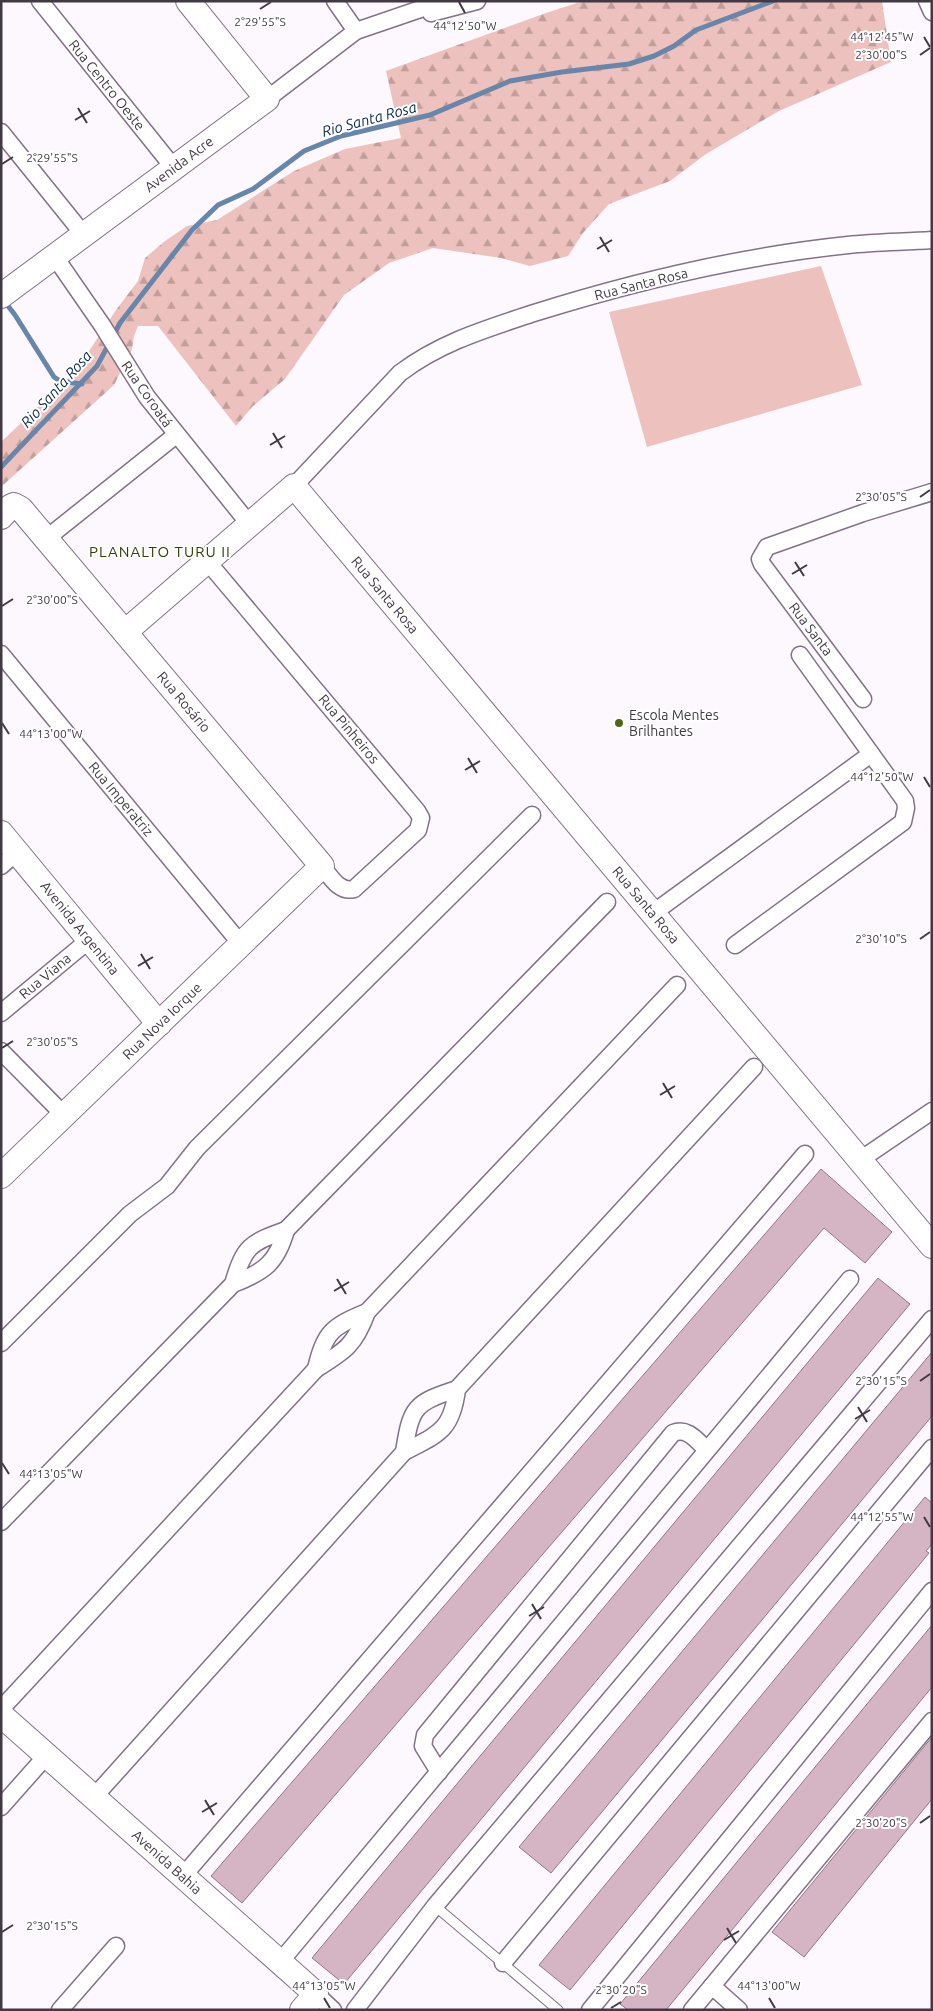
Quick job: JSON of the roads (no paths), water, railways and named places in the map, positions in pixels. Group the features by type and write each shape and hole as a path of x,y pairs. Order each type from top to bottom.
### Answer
{"street":[{"name":"Rua Centro Oeste","path":"40,1 174,168"},
{"path":"188,1 267,99"},
{"path":"335,1 356,31"},
{"name":"Avenida Acre","path":"5,294 356,31 444,1"},
{"name":"Avenida Acre","path":"356,31 477,1"},
{"path":"927,1 932,12"},
{"path":"1,132 84,235"},
{"name":"Rua Santa Rosa","path":"932,240 848,245 735,262 579,299 476,332 444,345 420,358 400,373 294,486 932,1246"},
{"name":"Rua Coroatá","path":"55,257 102,325 147,397 250,525"},
{"path":"46,538 176,435"},
{"path":"125,632 294,486"},
{"name":"Rua Santa","path":"863,699 760,559 767,547 863,513 932,492"},
{"name":"Rua Rosário","path":"11,513 46,538 342,890 348,891"},
{"name":"Rua Pinheiros","path":"207,561 350,730 421,818 418,830 354,889 348,891"},
{"name":"Rua Imperatriz","path":"1,654 241,944"},
{"path":"735,945 904,822 905,801 800,655"},
{"path":"653,913 871,754"},
{"path":"1,1343 130,1214 167,1186 197,1148 532,816"},
{"name":"Avenida Argentina","path":"1,833 9,859 89,940 159,1024"},
{"name":"Rua Nova Iorque","path":"1,1176 322,866"},
{"path":"233,1284 238,1264 244,1253 255,1243 286,1230 607,902"},
{"name":"Rua Viana","path":"1,1013 89,940"},
{"path":"316,1369 325,1339 336,1327 367,1312 677,984"},
{"path":"1,1051 64,1115"},
{"path":"404,1452 408,1424 414,1411 423,1402 457,1389 754,1067"},
{"path":"860,1160 932,1111"},
{"path":"187,1871 804,1154"},
{"path":"1,1522 233,1284 259,1272 269,1264 278,1254 286,1230"},
{"path":"284,1957 850,1278"},
{"path":"4,1709 316,1369 352,1344 360,1331 367,1312"},
{"path":"355,2010 435,1906 932,1319"},
{"path":"98,1792 404,1452 439,1433 449,1421 455,1406 457,1389"},
{"path":"438,1772 423,1746 425,1735 672,1433 678,1431 688,1432 707,1450"},
{"path":"503,1963 932,1448"},
{"path":"590,2010 932,1591"},
{"name":"Avenida Bahia","path":"4,1709 47,1755 98,1792 284,1957 309,2002 333,2010"},
{"path":"692,2010 932,1721"},
{"path":"1,1806 47,1755"},
{"path":"60,2010 116,1946"},
{"path":"712,1986 739,2010"}],"lane":[{"path":"435,1906 558,2010"}],"waterway":[{"name":"Rio Santa Rosa","path":"1,467 97,366 120,323 192,230 218,205 253,189 304,151 341,136 430,115 510,81 562,72 629,64 654,56 674,46 696,30 773,1"},
{"path":"5,302 54,377 60,381 82,384"}],"place":[{"name":"Escola Mentes Brilhantes","path":"619,723"}],"district":[{"name":"PLANALTO TURU II","path":"160,551"}]}
